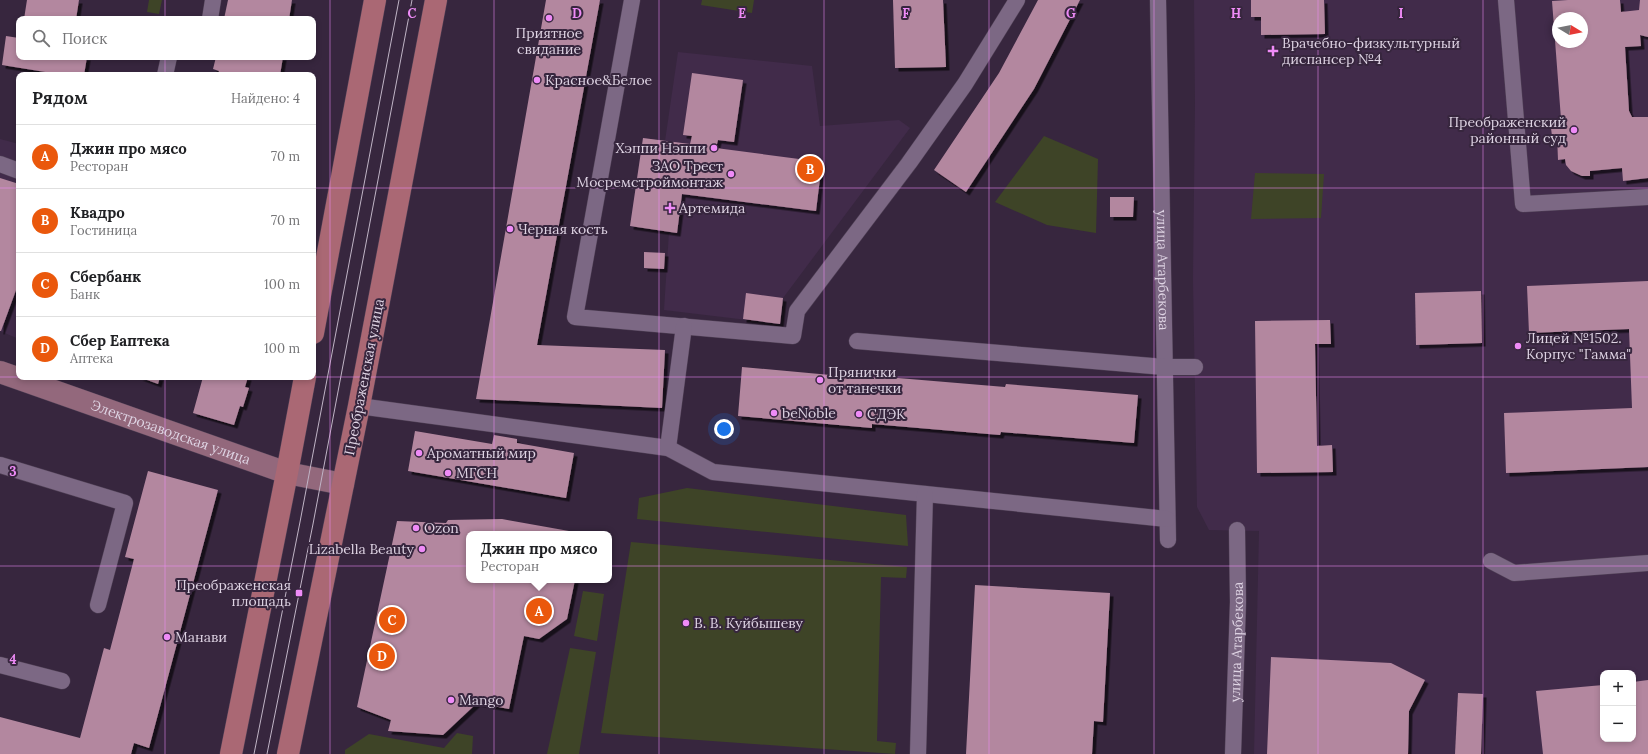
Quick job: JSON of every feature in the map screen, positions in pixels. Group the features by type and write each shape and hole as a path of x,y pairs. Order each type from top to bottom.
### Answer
{"main road":[{"path":"316,317 375,0"},
{"name":"Преображенская улица","path":"288,754 359,406 436,0"},
{"path":"231,754 304,380"}],"street":[{"name":"Электрозаводская улица","path":"0,372 16,378"},
{"name":"Электрозаводская улица","path":"23,380 287,473 343,484"}],"lane":[{"path":"210,16 213,0"},
{"path":"632,0 575,317 793,336 797,311 909,164 965,84 1017,0"},
{"name":"улица Атарбекова","path":"1158,0 1168,540"},
{"path":"1506,0 1523,204 1648,197"},
{"path":"166,72 168,60"},
{"path":"0,164 16,170"},
{"path":"668,448 684,326"},
{"path":"857,341 1164,367 1195,367"},
{"path":"359,406 668,448 713,472 1167,519"},
{"path":"0,465 125,503 98,606"},
{"path":"918,754 925,494"},
{"name":"улица Атарбекова","path":"1233,754 1238,602 1237,530"},
{"path":"1491,561 1514,573 1648,563"},
{"path":"0,665 62,681"}],"shaded area":[{"path":"1194,0 1648,0 1648,754 1254,754 1259,531 1209,530 1197,507 1193,279 1195,103"},
{"path":"678,52 812,66 820,126 899,120 910,128 783,298 780,324 664,310 669,232 630,226 643,138 665,141"},
{"path":"0,139 16,143 16,338 0,331"}],"green space":[{"path":"149,0 162,0 159,14 147,12"},
{"path":"702,0 754,0 752,13 701,5"},
{"path":"1044,136 1098,159 1096,233 1047,225 995,202"},
{"path":"1255,173 1324,174 1321,218 1251,219"},
{"path":"687,488 906,515 908,546 637,519 639,498"},
{"path":"631,542 907,567 906,578 881,577 877,741 896,743 895,754 601,733"},
{"path":"583,591 604,594 597,641 574,636"},
{"path":"570,648 596,652 579,754 547,754"},
{"path":"457,733 473,736 472,754 345,754 345,750 369,734 444,748"}],"building":[{"path":"27,0 79,0 76,16 24,16"},
{"path":"228,0 292,0 289,16 225,16"},
{"path":"546,0 600,0 537,345 665,350 662,408 476,399"},
{"path":"893,0 943,0 946,67 895,68"},
{"path":"1038,0 1080,0 1034,89 966,192 934,170 999,73"},
{"path":"1251,0 1324,0 1325,34 1261,35 1261,17 1251,17"},
{"path":"1620,0 1621,12 1639,10 1640,0 1648,0 1648,37 1640,35 1641,46 1625,47 1629,111 1632,117 1648,117 1648,178 1623,181 1622,168 1590,171 1590,176 1582,176 1571,171 1566,165 1565,159 1558,160 1557,135 1552,136 1550,120 1561,119 1556,48 1588,48 1588,12 1553,12 1552,1"},
{"path":"6,36 16,38 16,60 86,60 84,72 45,72 2,65"},
{"path":"215,60 282,60 280,72 219,72 213,69"},
{"path":"692,73 743,80 734,142 718,140 716,148 822,162 816,211 682,194 677,233 630,226 643,138 690,144 692,136 683,135"},
{"path":"0,178 16,183 16,290 0,331"},
{"path":"1110,197 1134,197 1133,217 1110,217"},
{"path":"644,252 665,253 664,269 644,268"},
{"path":"1648,281 1648,467 1506,473 1504,413 1632,408 1629,329 1529,333 1527,286"},
{"path":"1481,291 1482,343 1416,345 1415,293"},
{"path":"746,293 783,298 780,324 743,319"},
{"path":"1330,320 1331,344 1315,344 1317,446 1332,445 1333,472 1257,473 1255,321"},
{"path":"742,367 874,379 874,376 1005,387 1006,384 1138,395 1134,443 1001,432 1000,435 872,424 872,428 738,416"},
{"path":"147,380 159,380 158,384"},
{"path":"202,380 247,380 245,387 249,388 243,407 240,406 234,425 193,413"},
{"path":"415,431 492,444 494,435 517,439 517,443 574,453 566,498 408,471"},
{"path":"148,471 218,490 149,748 134,743 131,754 0,754 0,717 80,738 104,648 110,650 134,559 125,557"},
{"path":"502,519 569,531 466,531 466,583 574,583 567,619 539,639 524,636 509,709 477,703 443,735 388,731 391,720 357,707 397,521 446,523 448,520"},
{"path":"975,585 1110,593 1103,722 1094,721 1092,754 966,754"},
{"path":"1271,657 1391,663 1425,680 1409,711 1408,754 1267,754"},
{"path":"1648,680 1648,754 1543,754 1536,691 1600,685 1600,742 1636,742 1636,682"},
{"path":"1458,693 1483,694 1481,754 1455,754"}],"tram line":[{"path":"254,754 300,522 399,0"},
{"path":"267,754 313,524 412,0"}],"place":[{"name":"Приятное свидание","path":"549,18"},
{"name":"Врачебно-физкультурный диспансер №4","path":"1273,51"},
{"name":"Красное&Белое","path":"537,80"},
{"name":"Преображенский районный суд","path":"1574,130"},
{"name":"Хэппи Нэппи","path":"714,148"},
{"name":"Квадро","path":"810,169"},
{"name":"ЗАО Трест Мосремстроймонтаж","path":"731,174"},
{"name":"Артемида","path":"670,208"},
{"name":"Черная кость","path":"510,229"},
{"name":"Лицей №1502. Корпус \"Гамма\"","path":"1518,346"},
{"name":"Прянички от танечки","path":"820,380"},
{"name":"beNoble","path":"774,413"},
{"name":"СДЭК","path":"859,414"},
{"name":"Ароматный мир","path":"419,453"},
{"name":"МГСН","path":"448,473"},
{"name":"Ozon","path":"416,528"},
{"name":"Lizabella Beauty","path":"422,549"},
{"name":"Преображенская площадь","path":"299,593"},
{"name":"Джин про мясо","path":"539,611"},
{"name":"Сбербанк","path":"392,620"},
{"name":"В. В. Куйбышеву","path":"686,623"},
{"name":"Манави","path":"167,637"},
{"name":"Сбер Еаптека","path":"382,656"},
{"name":"Mango","path":"451,700"}]}
